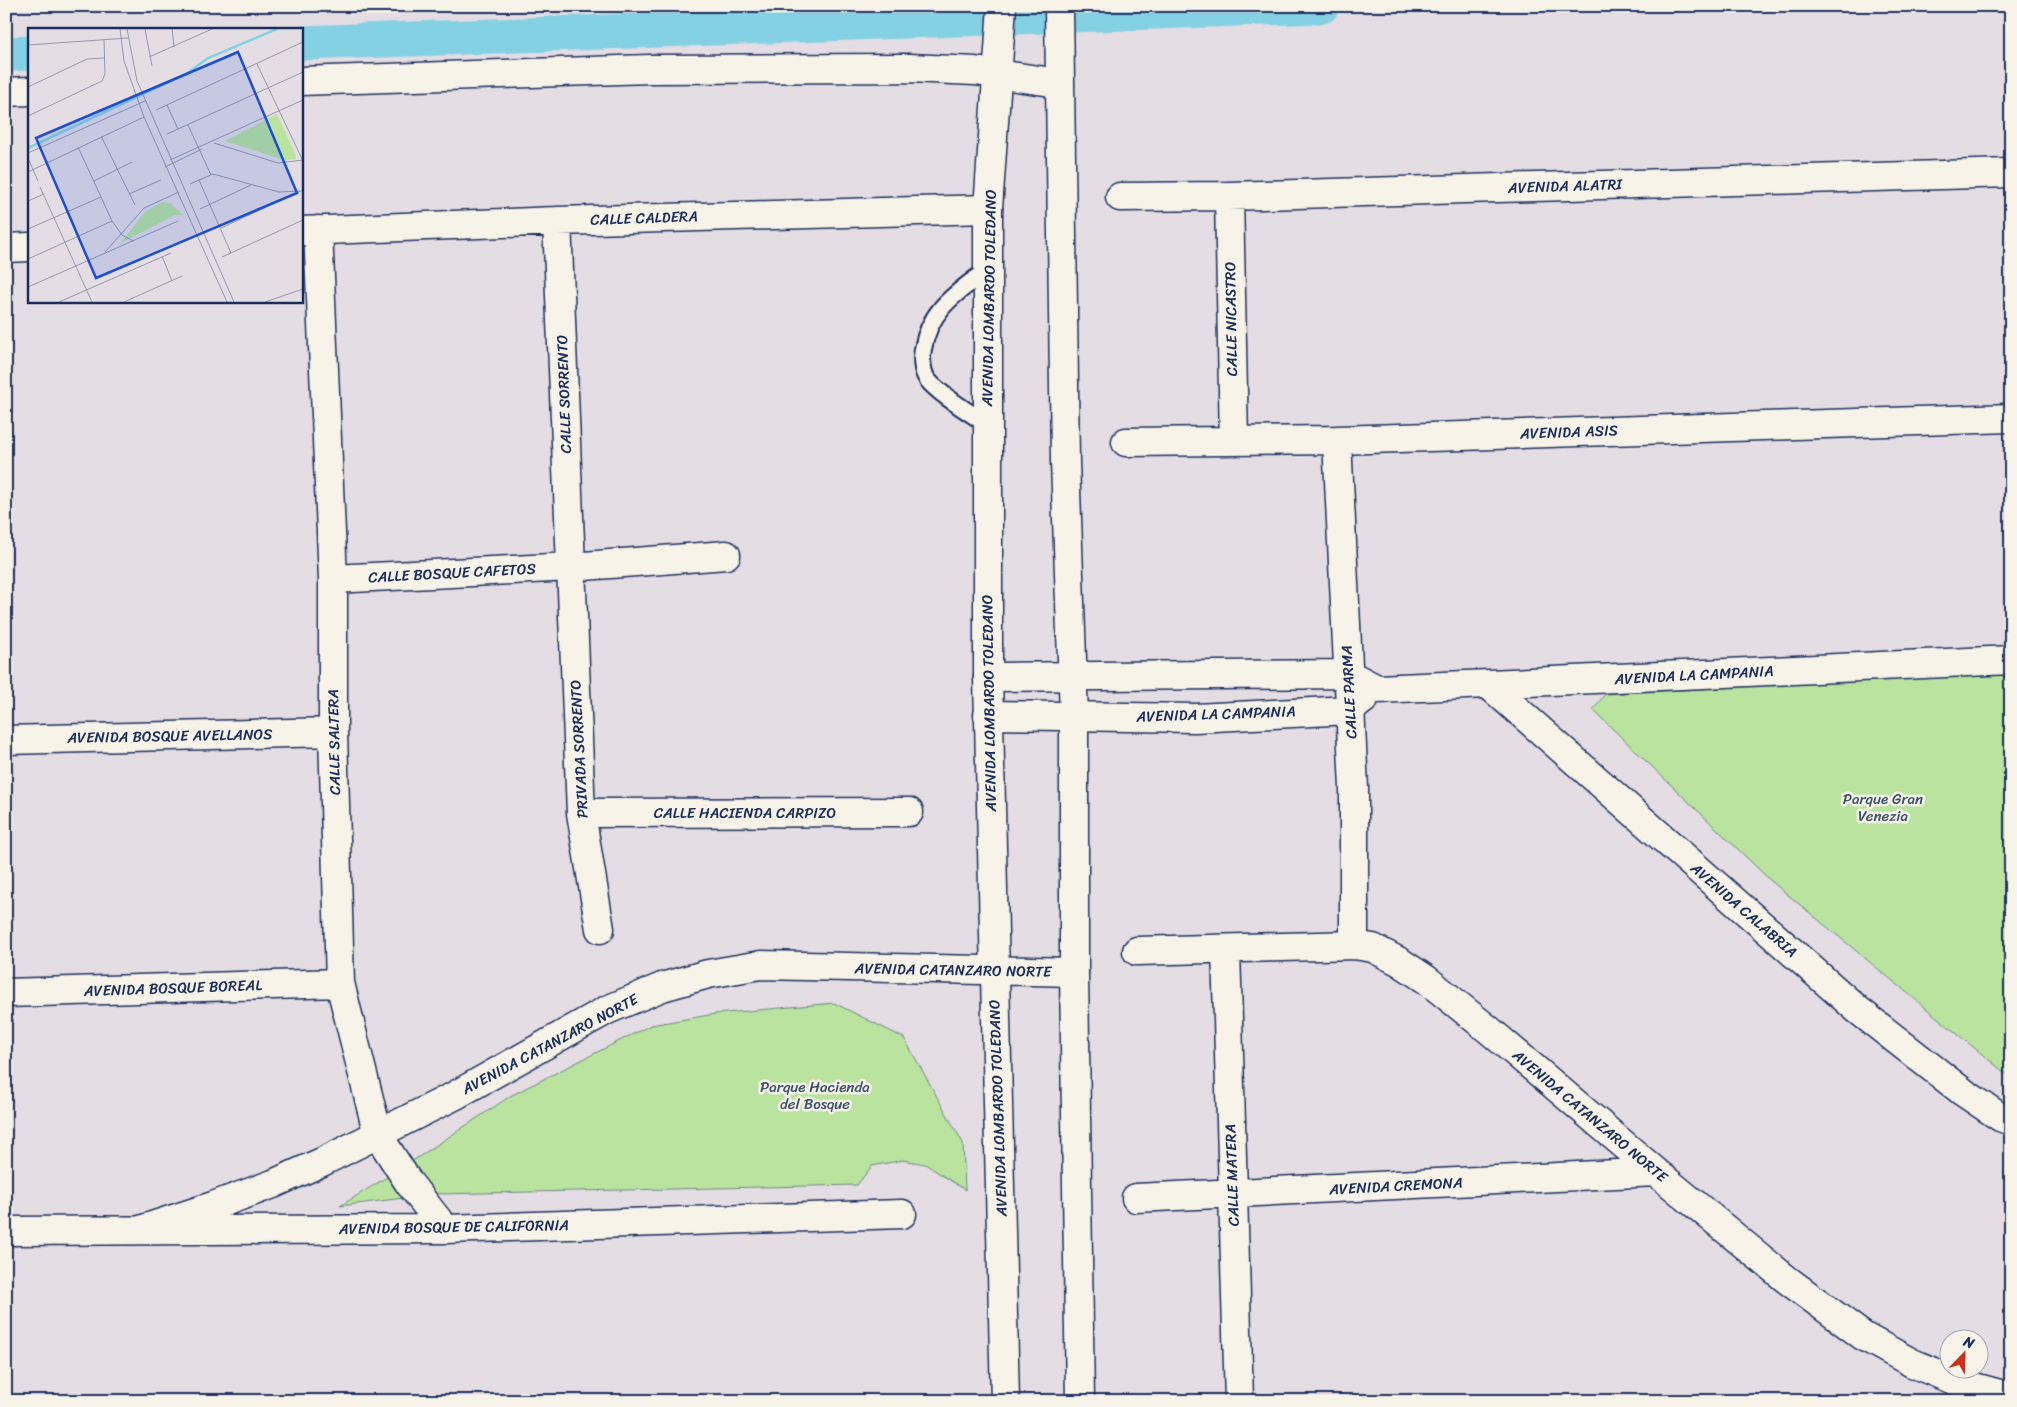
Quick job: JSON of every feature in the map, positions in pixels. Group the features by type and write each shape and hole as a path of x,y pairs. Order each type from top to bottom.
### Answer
{"street":[{"name":"AVENIDA LOMBARDO TOLEDANO","path":"1002,6 988,209 988,715 1005,1401"},
{"path":"1059,6 1058,52 1065,461 1074,716 1074,972 1080,1401"},
{"path":"302,82 659,69 908,68 999,61 1059,83"},
{"path":"6,92 28,91"},
{"name":"AVENIDA ALATRI","path":"1120,197 1229,196 2011,173"},
{"name":"CALLE NICASTRO","path":"1229,196 1234,441"},
{"name":"CALLE CALDERA","path":"310,230 988,209"},
{"name":"CALLE SORRENTO","path":"557,221 571,567"},
{"name":"CALLE SALTERA","path":"310,230 333,579 333,732 340,983 378,1135 409,1184 445,1229"},
{"path":"6,248 28,247"},
{"name":"AVENIDA ASIS","path":"1126,442 1336,440 2011,418"},
{"name":"CALLE PARMA","path":"1336,440 1354,788 1354,945"},
{"name":"CALLE BOSQUE CAFETOS","path":"333,579 571,567 726,555"},
{"name":"PRIVADA SORRENTO","path":"571,567 581,813 600,929"},
{"name":"AVENIDA LA CAMPANIA","path":"988,677 1348,674 1377,689 2011,660"},
{"path":"1192,676 1195,718"},
{"name":"AVENIDA CALABRIA","path":"1488,685 1858,1010 1962,1092 2000,1117 2011,1121"},
{"path":"1350,710 1377,689"},
{"name":"AVENIDA LA CAMPANIA","path":"988,715 1195,718 1350,710"},
{"name":"AVENIDA BOSQUE AVELLANOS","path":"6,740 333,732"},
{"name":"CALLE HACIENDA CARPIZO","path":"581,813 909,812"},
{"name":"AVENIDA CATANZARO NORTE","path":"1137,951 1354,945 1373,948 1400,962 1427,980 1489,1030 1656,1172 1786,1278 1863,1336 1912,1363 1963,1384 2011,1397"},
{"name":"CALLE MATERA","path":"1226,949 1239,1401"},
{"name":"AVENIDA CATANZARO NORTE","path":"140,1230 274,1184 378,1135 454,1096 607,1010 662,987 708,974 761,965 1074,972"},
{"name":"AVENIDA BOSQUE BOREAL","path":"6,993 340,983"},
{"name":"AVENIDA CREMONA","path":"1136,1198 1656,1172"},
{"name":"AVENIDA BOSQUE DE CALIFORNIA","path":"6,1230 445,1229 902,1214"}],"lane":[{"path":"988,269 953,297 936,314 926,332 921,358 927,378 941,392 988,425"}],"green space":[{"name":"Parque Gran Venezia","path":"2011,673 2011,1078 1771,881 1593,710 1605,694"},
{"name":"Parque Hacienda del Bosque","path":"834,1003 904,1038 963,1143 965,1190 925,1164 903,1160 872,1166 857,1185 436,1194 340,1206 405,1166 512,1095 651,1025 715,1014"}],"waterway":[{"path":"302,43 1322,6"},
{"path":"6,54 28,53"}]}
